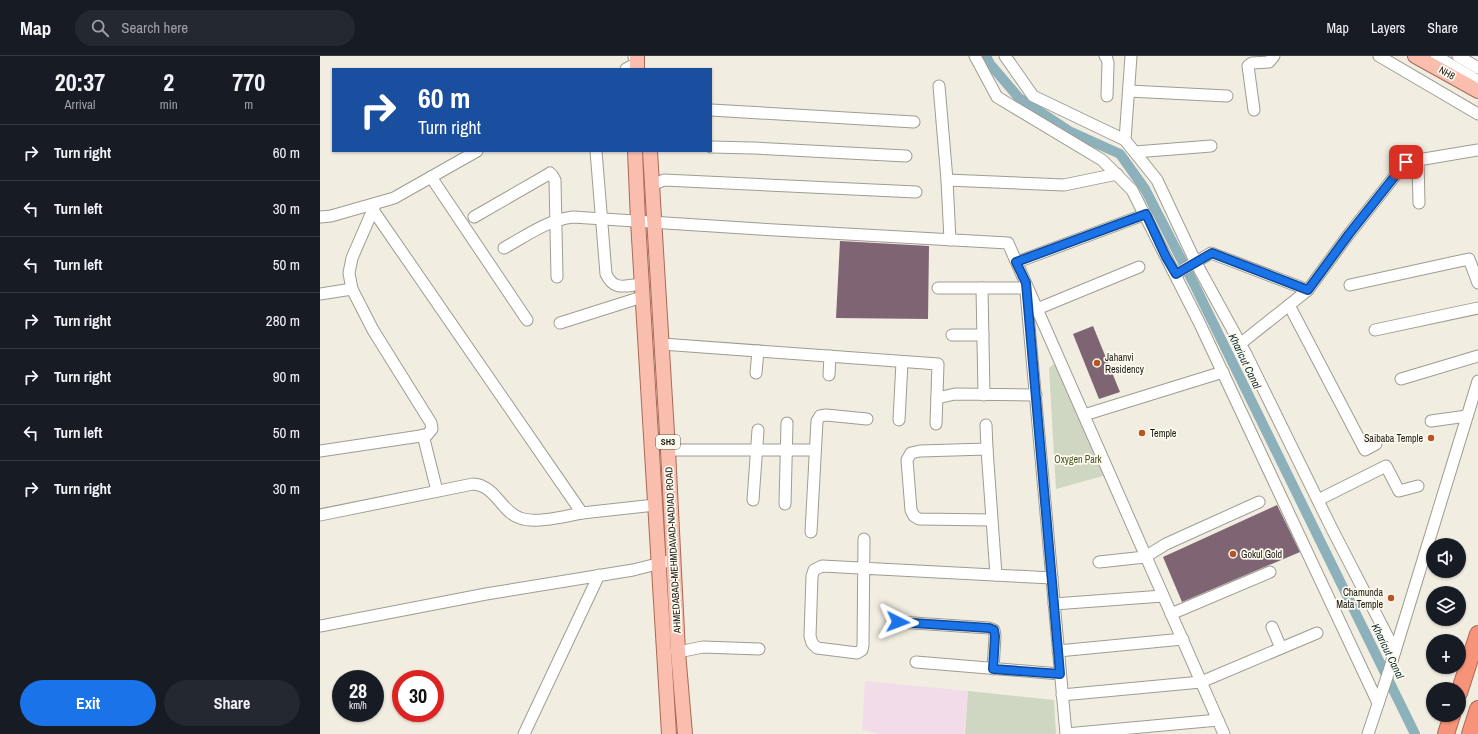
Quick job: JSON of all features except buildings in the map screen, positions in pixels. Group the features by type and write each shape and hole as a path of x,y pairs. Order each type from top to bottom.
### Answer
{"highway":[{"path":"1463,682 1478,634"},
{"path":"1470,734 1478,709"},
{"path":"1446,734 1450,722"}],"main road":[{"name":"NH8","path":"1415,56 1478,91"},
{"path":"635,152 669,734"},
{"name":"AHMEDABAD-MEHMDAVAD-NADIAD ROAD","path":"650,152 668,450 678,652 685,734"}],"street":[{"path":"974,56 997,97 1102,160 1132,190 1146,214 1223,372 1378,703"},
{"path":"1005,56 1033,96 1125,140 1157,180 1196,263 1240,344 1395,651"},
{"path":"1105,56 1108,63 1107,96"},
{"path":"1125,140 1131,56"},
{"path":"1254,110 1248,66 1252,63 1269,62 1274,56"},
{"path":"1379,56 1478,114"},
{"path":"1436,56 1478,81"},
{"path":"1458,56 1478,68"},
{"path":"939,86 947,180 950,240"},
{"path":"1129,91 1227,96"},
{"path":"712,110 914,122"},
{"path":"1134,152 1211,146"},
{"path":"712,147 906,156"},
{"path":"1418,203 1418,160 1478,150"},
{"path":"320,217 374,207 394,198 475,152"},
{"path":"596,152 600,219 606,274 610,282 619,286 642,291"},
{"path":"1240,344 1308,290 1349,234 1406,162"},
{"path":"474,217 550,174 552,175 555,180 557,277"},
{"path":"947,180 1064,185 1117,174"},
{"path":"431,177 527,320"},
{"path":"652,185 664,180 916,192"},
{"path":"320,451 423,435 430,433 432,429 431,423 373,330 352,289 349,273 352,258 374,207"},
{"path":"374,207 582,514"},
{"path":"1016,262 1146,214"},
{"path":"504,248 547,223 573,217 1008,243 1224,734"},
{"path":"1176,274 1212,253 1308,290"},
{"path":"1350,285 1469,259 1478,283"},
{"path":"1037,309 1139,267"},
{"path":"938,288 1026,286"},
{"path":"1026,286 1066,734 1218,720"},
{"path":"982,288 984,395"},
{"path":"320,294 352,289"},
{"path":"560,323 642,291"},
{"path":"1290,305 1365,450 1376,444"},
{"path":"1375,330 1478,308"},
{"path":"952,335 983,335"},
{"path":"662,344 938,364 936,424"},
{"path":"756,373 758,351"},
{"path":"829,375 830,356"},
{"path":"1401,379 1478,356"},
{"path":"899,420 902,362"},
{"path":"1084,415 1223,372"},
{"path":"1368,734 1478,381"},
{"path":"937,398 955,394 1036,395"},
{"path":"811,532 814,450 817,421 820,416 826,415 867,419"},
{"path":"1431,421 1467,416"},
{"path":"785,504 788,423"},
{"path":"986,425 996,575"},
{"path":"753,500 758,430"},
{"path":"423,435 437,491"},
{"path":"987,449 920,451 911,453 908,460 908,475 911,510 914,516 919,519 992,520"},
{"path":"668,450 814,450"},
{"path":"1318,500 1386,466 1399,490 1418,486"},
{"path":"320,515 473,484 482,486 518,518 531,521 655,505"},
{"path":"1098,562 1145,557 1166,544 1259,502"},
{"path":"864,539 863,568 863,645 862,650 857,653 817,648 812,643 810,636 812,576 814,570 822,566 863,568 1052,578"},
{"path":"320,626 486,594 634,570 673,560"},
{"path":"1171,614 1270,572"},
{"path":"524,734 599,575"},
{"path":"1054,604 1163,596"},
{"path":"898,622 989,628 994,630 993,669"},
{"path":"1272,627 1281,648"},
{"path":"1062,695 1201,682 1317,633"},
{"path":"1058,651 1183,639"},
{"path":"678,652 703,647 759,649"},
{"path":"916,662 1060,674"}],"shaded area":[{"path":"865,681 968,691 964,734 880,734 862,730"}],"green space":[{"name":"Oxygen Park","path":"1061,363 1110,474 1056,489 1049,368 1054,364"},
{"path":"968,691 1054,700 1056,734 965,734"}],"waterway":[{"name":"Kharicut Canal","path":"986,56 990,64 1019,98 1069,131 1120,154 1145,189 1194,284 1415,734"}],"place":[{"name":"Jahanvi Residency","path":"1097,363"},
{"name":"Temple","path":"1142,433"},
{"name":"Saibaba Temple","path":"1431,438"},
{"name":"Gokul Gold","path":"1233,554"},
{"name":"Chamunda Mata Temple","path":"1391,598"}],"route":[{"path":"898,622 989,628 994,630 995,636 993,669 1060,674 1026,283 1016,262 1146,214 1166,257 1176,274 1212,253 1308,290 1349,234 1406,162"}]}
